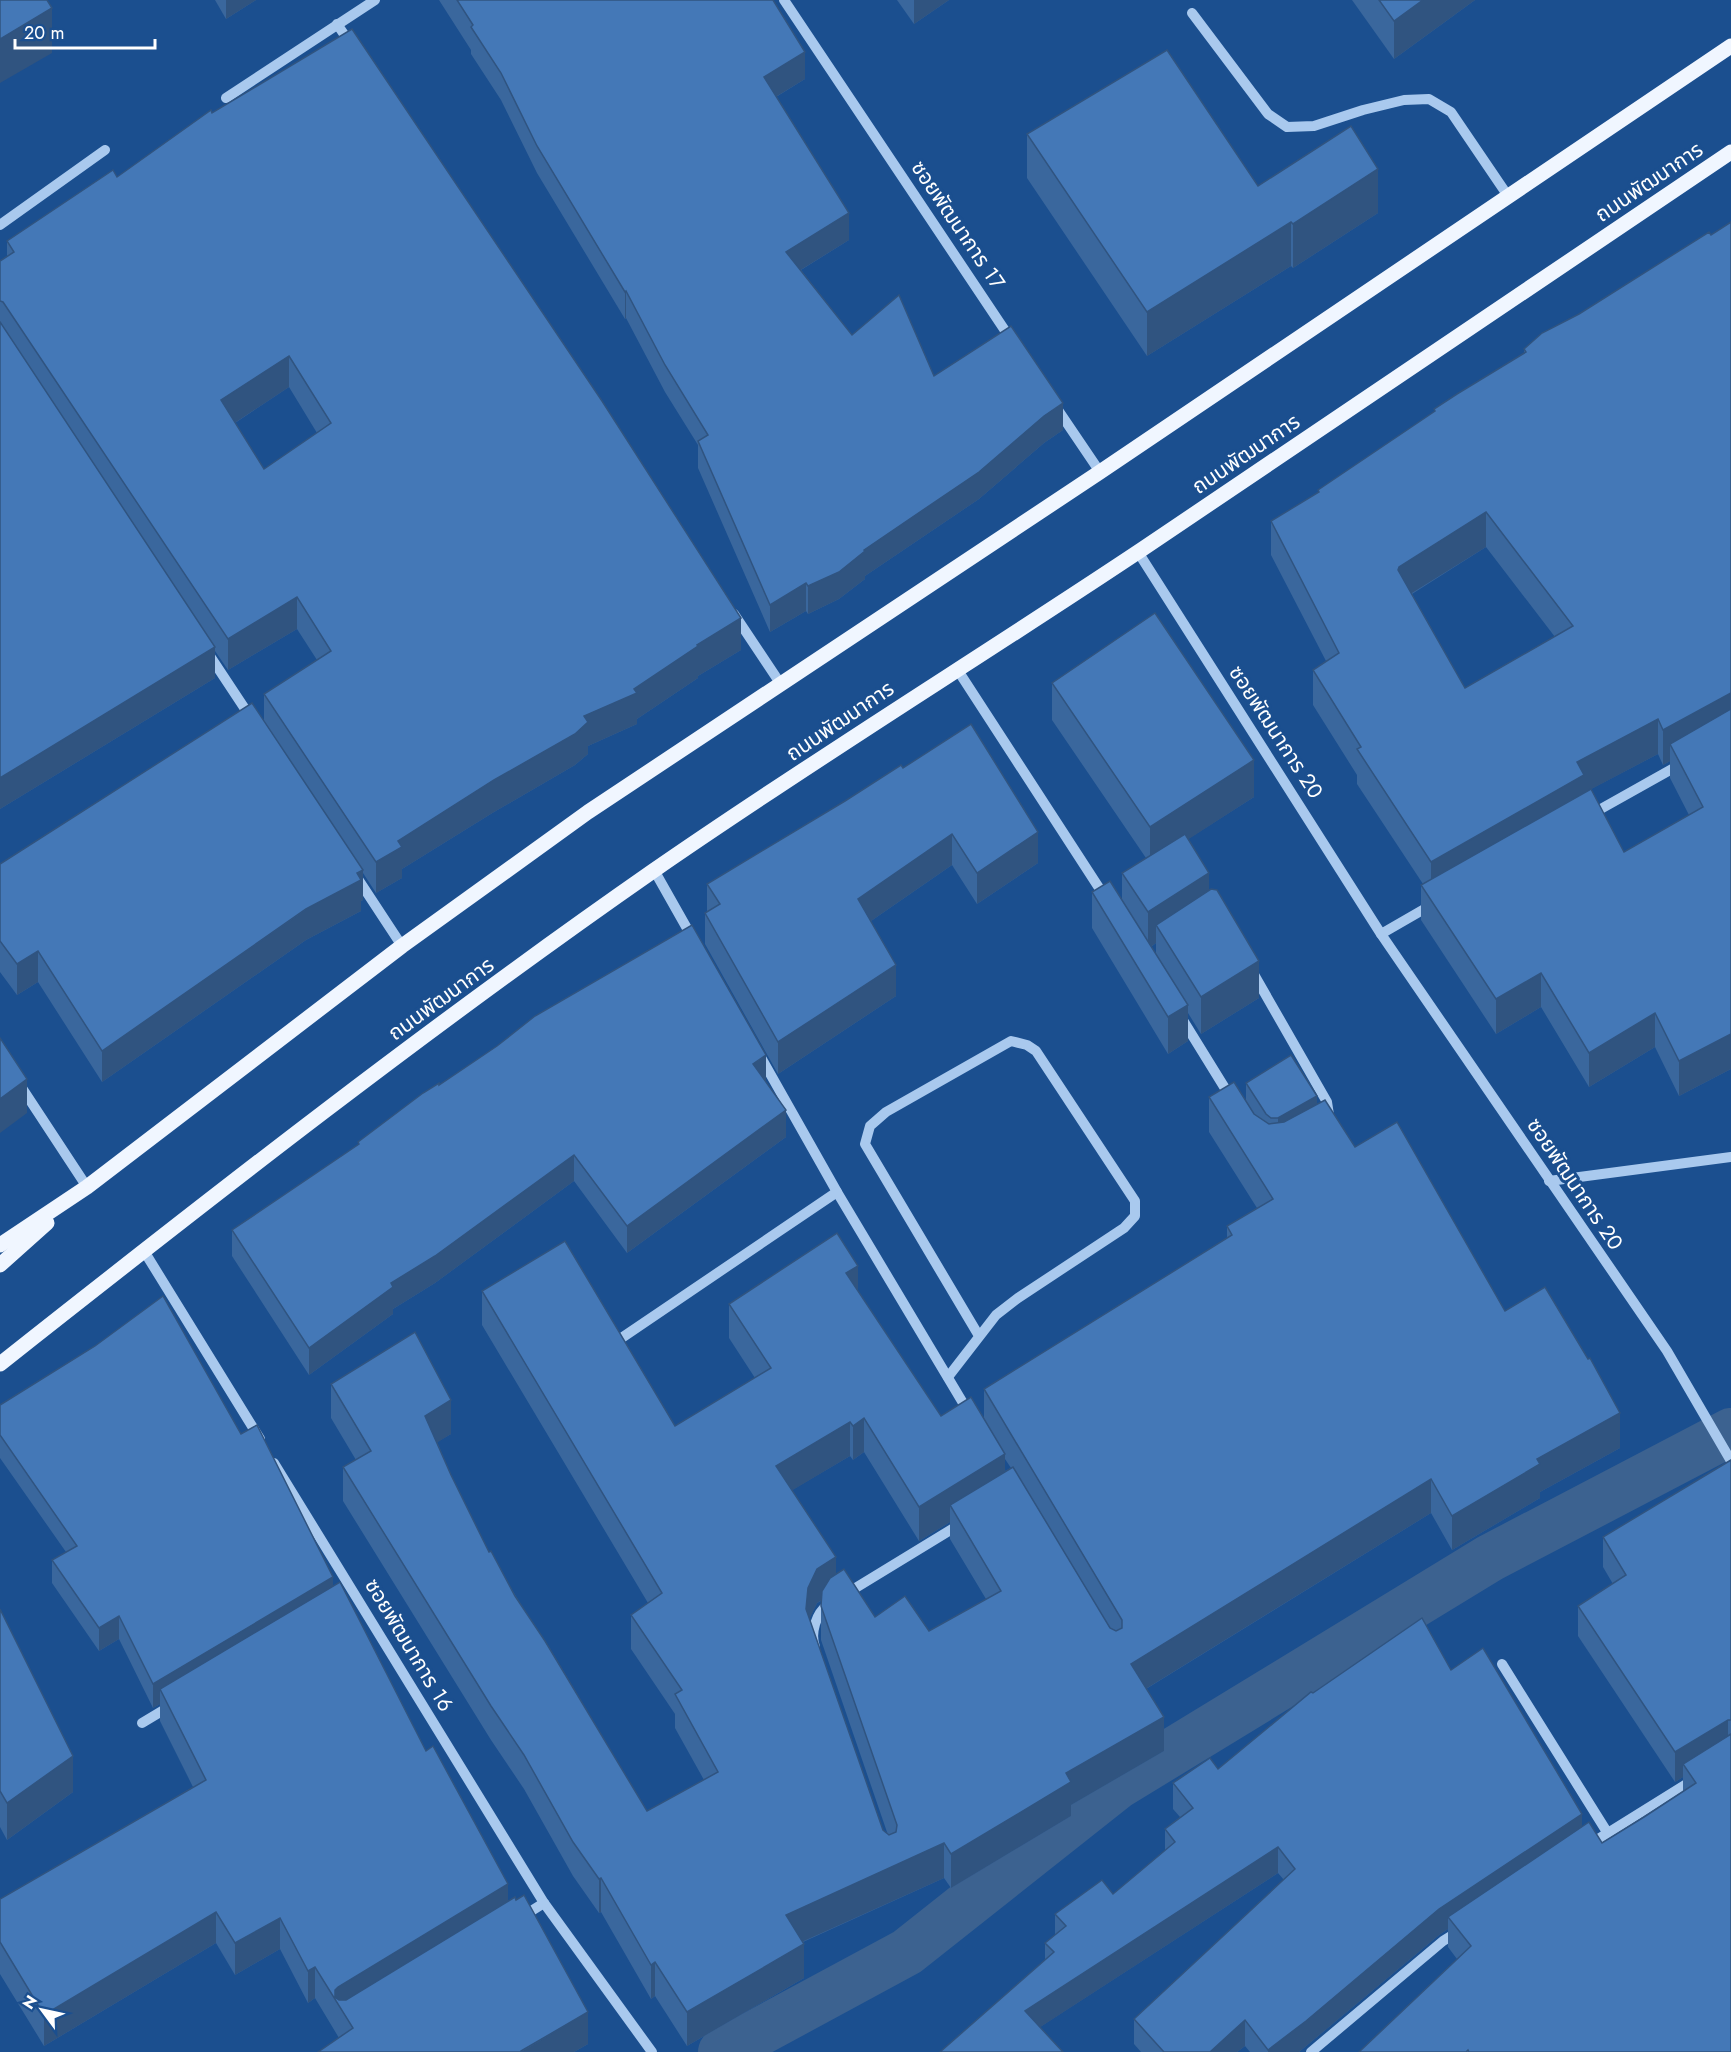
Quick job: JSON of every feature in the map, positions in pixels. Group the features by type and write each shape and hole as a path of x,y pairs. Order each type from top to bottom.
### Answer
{"main road":[{"path":"0,1245 87,1187 402,946 588,812 1100,472 1731,46"},
{"name":"ถนนพัฒนาการ","path":"0,1364 422,1038 654,870 1138,552 1731,152"},
{"path":"0,1265 87,1187"}],"street":[{"path":"226,98 375,0"},
{"name":"ซอยพัฒนาการ 17","path":"784,0 1021,354"},
{"path":"1192,14 1268,114 1287,127 1314,126 1394,103 1430,99 1451,112 1508,196"},
{"path":"337,24 357,54"},
{"path":"0,225 105,150"},
{"path":"1047,393 1100,472"},
{"name":"ซอยพัฒนาการ 20","path":"1138,552 1381,934 1666,1352 1731,1461"},
{"path":"728,604 780,683"},
{"path":"204,648 257,727"},
{"path":"957,669 1113,909"},
{"path":"1576,823 1690,759"},
{"path":"350,866 402,946"},
{"path":"654,870 701,954"},
{"path":"1381,934 1443,899"},
{"path":"1245,959 1327,1102 1329,1117 1322,1127"},
{"path":"1176,1008 1236,1105"},
{"path":"948,1377 996,1315 1124,1228 1135,1215 1135,1201 1036,1051 1027,1045 1011,1041 886,1112 870,1126 865,1144 979,1336"},
{"path":"754,1047 837,1192 972,1418"},
{"path":"12,1074 87,1187"},
{"path":"1549,1181 1731,1157"},
{"path":"623,1336 837,1192"},
{"name":"ซอยพัฒนาการ 16","path":"144,1251 544,1903 652,2052"},
{"path":"817,1652 813,1641 815,1623 824,1607 975,1515"},
{"path":"346,1602 356,1596"},
{"path":"1502,1664 1607,1832"},
{"path":"142,1723 183,1699"},
{"path":"1578,1852 1702,1774"},
{"path":"514,1922 544,1903"},
{"path":"1311,2052 1443,1941 1472,1922"}],"building":[{"path":"0,0 47,0 52,8 0,39"},
{"path":"457,0 773,0 805,52 764,77 849,213 786,252 852,335 899,295 934,376 1011,326 1063,403 1044,416 979,472 864,550 839,572 808,586 806,583 770,605 698,441 708,435 665,365 626,291 537,146 501,73 471,27 473,25"},
{"path":"1379,0 1423,0 1394,21"},
{"path":"352,29 602,401 741,618 697,645 634,689 637,693 584,716 588,722 575,734 494,780 398,841 402,847 376,862 264,694 331,651 297,597 228,639 3,302 0,301 0,261 14,252 7,241 113,170 117,177 211,110 212,113","holes":["289,356 331,423 264,469 221,400"]},
{"path":"1167,50 1258,186 1351,126 1378,169 1293,224 1291,222 1147,312 1027,134"},
{"path":"1731,222 1731,693 1663,730 1658,719 1577,762 1584,775 1431,862 1357,749 1361,747 1313,670 1339,653 1271,521 1319,492 1318,490 1435,411 1434,409 1526,352 1524,349 1542,333 1579,314 1709,232 1711,235","holes":["1486,512 1573,626 1465,688 1398,570 1399,567"]},
{"path":"0,322 215,647 0,778"},
{"path":"1155,613 1254,760 1150,827 1052,683"},
{"path":"252,703 363,870 357,873 361,880 306,909 102,1051 38,951 17,964 0,941 0,864"},
{"path":"1731,709 1731,1034 1679,1061 1655,1013 1589,1053 1541,973 1496,999 1421,885 1591,789 1624,852 1703,807 1670,744"},
{"path":"971,724 1038,832 977,873 952,834 858,899 896,965 778,1042 705,913 720,904 707,884 901,765 903,768"},
{"path":"1185,834 1209,873 1148,912 1122,873"},
{"path":"1110,881 1188,1005 1168,1017 1092,892"},
{"path":"1211,889 1217,890 1259,961 1201,997 1156,925"},
{"path":"692,925 766,1055 753,1064 786,1110 627,1226 574,1155 435,1256 391,1283 393,1287 309,1348 232,1230 359,1144 358,1142 423,1093 439,1083 439,1085 497,1046 535,1016"},
{"path":"0,1038 27,1079 0,1099"},
{"path":"1291,1055 1317,1096 1278,1118 1271,1118 1246,1083"},
{"path":"1234,1082 1254,1114 1269,1124 1284,1122 1325,1100 1355,1147 1397,1122 1505,1311 1545,1287 1588,1359 1590,1358 1620,1413 1537,1459 1540,1464 1452,1516 1431,1479 1131,1664 1164,1717 1066,1773 1071,1782 951,1854 944,1843 786,1915 804,1944 687,2012 655,1962 651,1965 601,1878 599,1879 573,1842 524,1755 491,1706 343,1467 371,1451 331,1384 415,1332 451,1400 425,1416 451,1475 489,1552 491,1551 515,1596 545,1641 647,1811 718,1772 675,1694 682,1690 631,1615 662,1593 482,1291 565,1241 675,1426 771,1368 729,1304 837,1233 858,1266 846,1273 941,1416 971,1397 1005,1454 919,1507 864,1418 853,1426 850,1422 776,1466 836,1557 817,1569 808,1588 806,1609 883,1830 889,1835 896,1832 897,1825 821,1606 822,1591 830,1578 844,1569 875,1617 905,1596 929,1631 1001,1591 950,1505 1013,1467 1110,1628 1116,1631 1122,1628 1122,1620 984,1389 1232,1235 1227,1226 1273,1199 1209,1097"},
{"path":"163,1296 241,1434 257,1425 333,1577 153,1684 119,1616 99,1628 52,1560 77,1546 0,1435 0,1405 95,1346"},
{"path":"1731,1460 1731,1720 1675,1752 1578,1606 1626,1575 1603,1537"},
{"path":"340,1582 426,1751 433,1746 508,1884 338,1987 335,1990 335,1997 339,2000 346,2000 515,1897 516,1900 524,1895 588,2012 521,2052 318,2052 353,2028 315,1967 308,1971 280,1918 235,1943 216,1912 44,2015 0,1942 0,1899 206,1780 160,1689"},
{"path":"0,1609 73,1756 7,1803 0,1791"},
{"path":"1422,1618 1451,1670 1483,1648 1582,1814 1439,1909 1306,2021 1268,2050 1245,2020 1210,2052 1164,2052 1134,2019 1295,1869 1278,1847 1025,2011 1063,2052 940,2052 1054,1952 1045,1943 1066,1926 1055,1914 1102,1880 1113,1894 1175,1842 1165,1829 1193,1808 1173,1783 1210,1758 1218,1769 1311,1692 1313,1693"},
{"path":"1731,1734 1731,2052 1469,2052 1468,2050 1466,2052 1359,2052 1471,1946 1448,1917 1589,1822 1602,1843 1644,1817 1696,1783 1683,1764"}],"waterway":[{"path":"722,2052 907,1952 1118,1785 1490,1558 1731,1432"}]}
